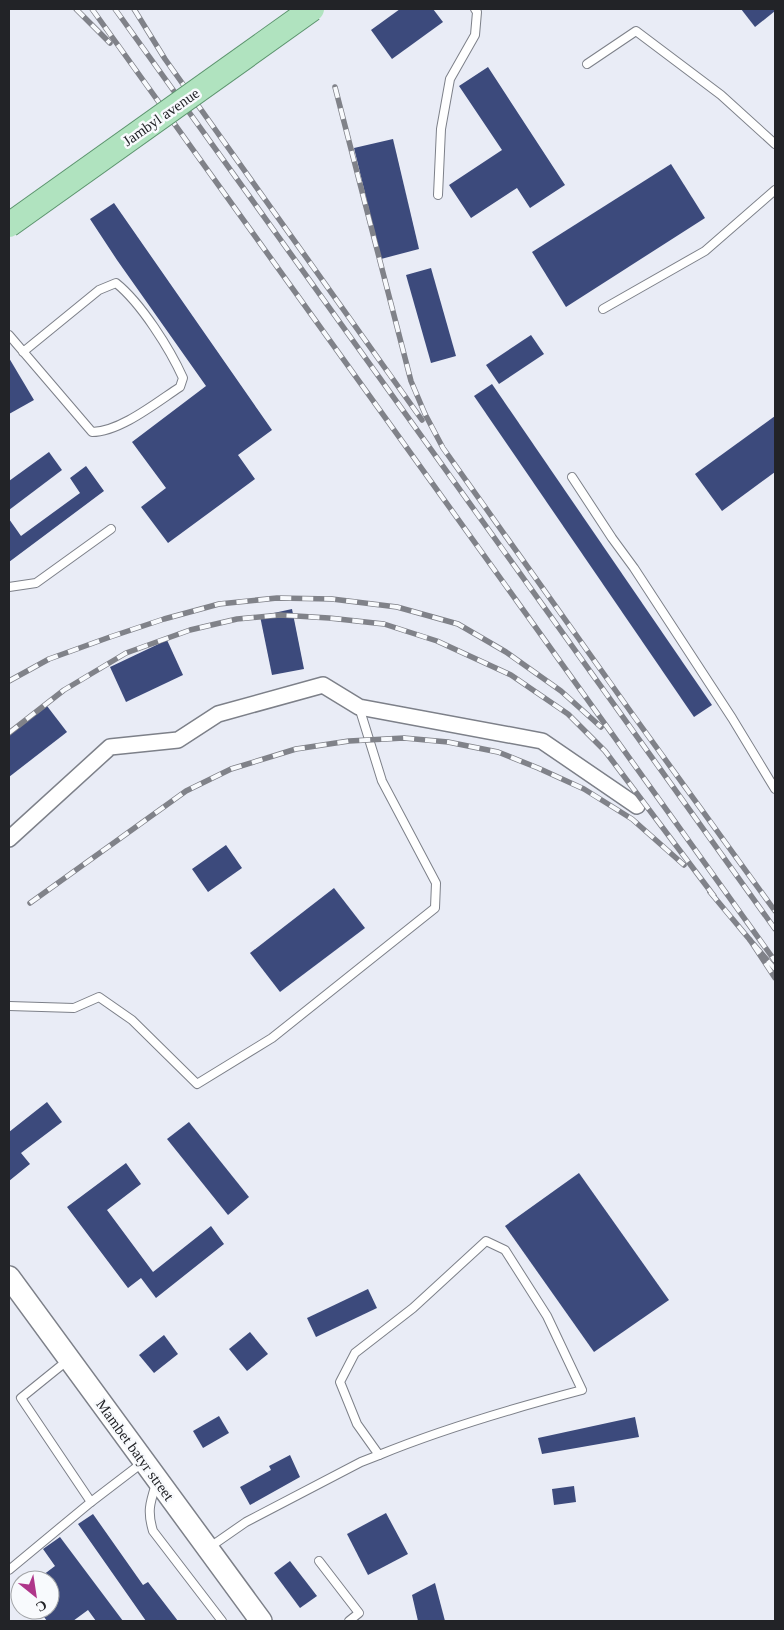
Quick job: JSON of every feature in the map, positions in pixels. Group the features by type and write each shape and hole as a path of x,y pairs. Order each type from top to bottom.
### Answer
{"main road":[{"name":"Jambyl avenue","path":"9,225 312,9"},
{"name":"Mambet batyr street","path":"9,1278 261,1621"}],"street":[{"path":"9,839 110,747 178,740 218,714 323,684 359,707 542,741 637,806"}],"lane":[{"path":"438,195 441,129 450,79 475,35 478,12 475,9"},
{"path":"587,64 636,31 721,95 775,144"},
{"path":"603,309 705,251 775,190"},
{"path":"9,335 23,352 92,432 102,432 128,420 180,387 183,378 178,365 159,335 125,290 116,283 99,290 23,352"},
{"path":"572,477 732,718 775,789"},
{"path":"9,587 36,582 111,529"},
{"path":"9,1006 74,1008 99,997 132,1020 197,1084 272,1038 435,908 436,883 382,781 359,707"},
{"path":"208,1548 246,1522 361,1462 379,1455 401,1446 515,1408 582,1390 547,1316 505,1250 486,1241 413,1308 355,1354 340,1382 357,1424 379,1455"},
{"path":"68,1360 21,1398 90,1502"},
{"path":"9,1570 90,1502 144,1462"},
{"path":"157,1479 150,1505 150,1519 154,1531 222,1621"},
{"path":"319,1561 359,1612 350,1621"}],"building":[{"path":"400,9 433,9 443,22 392,59 371,30"},
{"path":"741,9 775,9 775,11 755,27"},
{"path":"488,67 565,185 530,208 517,188 471,218 449,185 502,150 459,86"},
{"path":"393,139 419,249 381,259 354,148"},
{"path":"671,164 705,218 566,307 532,252"},
{"path":"114,203 272,430 238,455 255,479 168,543 141,507 166,488 132,442 206,386 90,219"},
{"path":"431,268 456,356 431,363 406,275"},
{"path":"531,335 544,354 499,384 486,365"},
{"path":"9,358 34,400 9,414"},
{"path":"492,384 712,705 694,717 474,396"},
{"path":"775,416 775,472 722,511 695,474"},
{"path":"49,452 62,470 9,510 9,481"},
{"path":"86,466 104,491 9,562 9,519 21,536 80,493 70,478"},
{"path":"292,609 304,669 272,675 260,616"},
{"path":"167,640 183,675 126,702 110,667"},
{"path":"47,706 67,732 9,777 9,735"},
{"path":"226,845 242,868 208,892 192,869"},
{"path":"334,888 365,928 280,992 250,953"},
{"path":"47,1102 62,1122 21,1153 30,1164 9,1181 9,1132"},
{"path":"189,1122 249,1197 228,1215 167,1139"},
{"path":"126,1163 141,1184 107,1210 153,1272 211,1226 224,1244 156,1298 141,1278 128,1288 67,1207"},
{"path":"579,1173 669,1300 594,1352 505,1226"},
{"path":"368,1289 377,1308 316,1337 307,1318"},
{"path":"250,1332 268,1354 247,1371 229,1349"},
{"path":"164,1335 178,1354 154,1373 139,1355"},
{"path":"219,1416 229,1433 203,1448 193,1431"},
{"path":"635,1417 639,1437 542,1454 538,1438"},
{"path":"290,1455 300,1477 250,1505 240,1487 271,1470 269,1466"},
{"path":"574,1486 576,1502 554,1505 552,1489"},
{"path":"386,1513 408,1554 368,1575 347,1534"},
{"path":"93,1514 143,1585 148,1582 178,1621 146,1621 78,1524"},
{"path":"60,1537 123,1621 96,1621 88,1610 73,1621 47,1621 60,1620 60,1570 50,1570 55,1566 43,1549"},
{"path":"290,1561 317,1596 300,1608 274,1573"},
{"path":"435,1583 445,1621 418,1621 412,1595"}],"railway":[{"path":"76,9 110,43"},
{"path":"92,9 775,961"},
{"path":"115,9 775,929"},
{"path":"134,9 165,59 422,420"},
{"path":"335,87 411,381 425,414 443,448 775,911"},
{"path":"9,681 49,659 164,619 219,604 277,598 332,599 397,607 458,624 506,652 561,691 601,727"},
{"path":"9,733 64,690 126,653 190,630 237,619 280,615 384,624 437,641 511,675 568,714 605,751 714,896"},
{"path":"30,903 186,791 231,769 296,749 349,741 404,738 448,742 498,752 584,789 632,819 684,865"},
{"path":"710,892 750,940"},
{"path":"775,969 750,940 775,978"}]}
